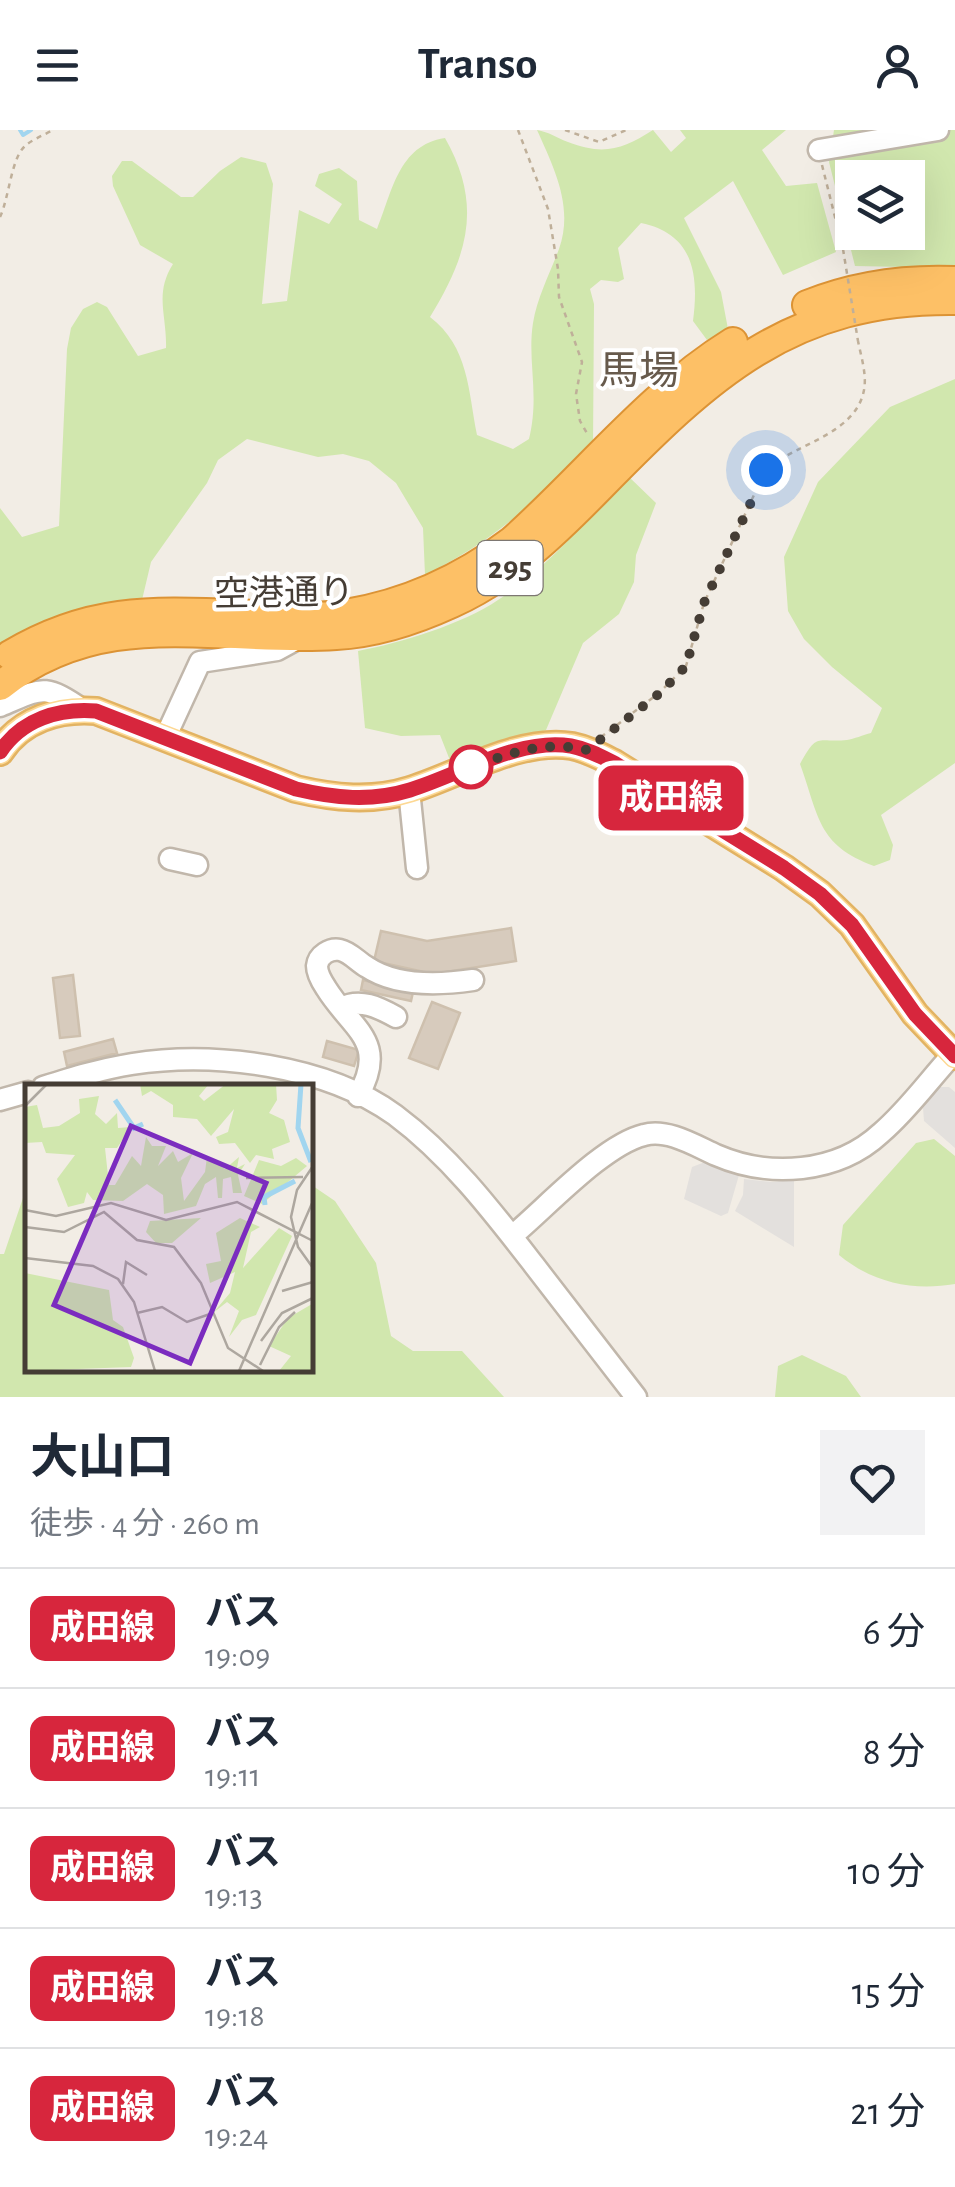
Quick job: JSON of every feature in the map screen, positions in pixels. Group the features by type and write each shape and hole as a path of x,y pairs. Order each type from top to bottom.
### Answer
{"highway":[{"name":"空港通り","path":"0,662 68,625 121,613 308,617 345,614 410,597 488,559 537,519 692,370 756,328 853,290 927,280 955,281"},
{"name":"空港通り","path":"0,686 48,655 104,636 160,632 339,635 387,627 476,592 551,536 672,413 716,376 766,344 827,317 860,308 918,299 955,300"}],"main road":[{"path":"0,752 18,731 36,721 68,710 96,711 296,789 368,798 409,790 527,748 568,745 587,750 784,868 820,894 852,925 915,1014 954,1055"}],"street":[{"path":"818,150 938,130"},
{"path":"165,738 200,662 278,650 300,636"},
{"path":"0,706 40,689 57,693 83,710"},
{"path":"409,790 418,868"},
{"path":"170,859 197,865"},
{"path":"358,1096 368,1078 370,1050 365,1037 321,981 317,967 320,957 328,951 340,950 368,968 410,982 450,984 474,980"},
{"path":"341,1008 363,1003 396,1017"},
{"path":"512,1236 616,1147 646,1134 677,1138 734,1163 759,1168 808,1167 835,1160 869,1144 927,1097 954,1055"},
{"path":"55,1084 132,1064 207,1060 295,1072 358,1096 395,1116 444,1158 512,1236 636,1397"},
{"path":"0,1100 25,1093"}],"path":[{"path":"0,217 12,186 13,166 24,147 53,130"},
{"path":"518,130 548,209 559,297 582,362 576,394 580,421 592,440 607,452"},
{"path":"565,130 598,142 626,130"},
{"path":"587,750 660,693 686,666 704,603 766,470 823,438 858,406 865,387 858,342 843,249 818,150"}],"green space":[{"path":"537,130 581,146 603,149 622,146 653,130 671,152 686,138 680,130 786,130 762,150 786,186 817,183 836,252 783,275 733,181 684,218 721,292 728,329 707,340 693,321 695,288 689,259 672,236 641,223 618,248 624,279 601,280 590,289 594,304 593,448 494,534 425,575 423,528 396,483 369,461 343,454 318,457 247,439 218,460 207,483 151,562 142,600 68,613 0,646 0,508 22,537 59,526 71,328 83,309 97,302 107,307 138,356 166,348 163,295 173,264 140,245 113,186 112,176 122,161 132,161 181,197 193,197 241,157 266,163 273,184 262,304 287,301 299,210 329,224 342,204 315,186 319,174 339,168 357,181 359,220 377,229 407,160 429,142 445,138 464,186 466,229 454,272 430,317 460,356 477,435 513,449 529,439 533,323 563,233 563,203"},
{"path":"834,130 955,130 955,268 855,266 851,250 925,250 925,160 835,160 835,186 829,162"},
{"path":"955,379 955,763 881,815 893,845 890,860 874,866 841,849 823,827 800,764 819,741 847,740 871,733 882,708 804,639 788,611 784,557 818,482 890,407"},
{"path":"627,475 656,503 636,555 634,582 619,614 583,643 546,730 451,763 440,735 401,736 365,728 358,651 431,631 498,600 551,558"},
{"path":"934,1139 955,1156 955,1284 894,1283 852,1265 839,1255 843,1225 916,1143"},
{"path":"312,1185 335,1201 376,1263 391,1336 413,1351 462,1351 504,1397 0,1397 0,1254 4,1254 25,1192 25,1372 312,1372"},
{"path":"802,1355 846,1376 861,1397 775,1397 778,1366"}],"shaded area":[{"path":"940,1087 955,1092 955,1148 924,1121 923,1108"},
{"path":"705,1162 739,1175 728,1213 721,1216 684,1199 692,1167"},
{"path":"744,1179 794,1179 794,1247 735,1211 743,1195"}],"building":[{"path":"511,928 516,961 433,974 374,961 381,931 427,941"},
{"path":"73,975 80,1036 60,1038 53,978"},
{"path":"363,980 413,992 411,1001 361,990"},
{"path":"432,1002 460,1013 438,1069 409,1058"},
{"path":"113,1039 117,1053 67,1066 64,1052"},
{"path":"327,1041 359,1050 354,1066 323,1057"}],"waterway":[{"path":"20,130 23,135 31,130"}],"bus line":[{"name":"成田線","path":"0,752 18,731 48,715 68,710 96,711 296,789 368,798 409,790 527,748 568,745 587,750 784,868 820,894 852,925 915,1014 955,1056"}],"district":[{"name":"馬場","path":"639,372"}],"route":[{"path":"471,767 459,772 527,748 568,745 587,750 674,680 686,666 704,603 766,470"}]}
